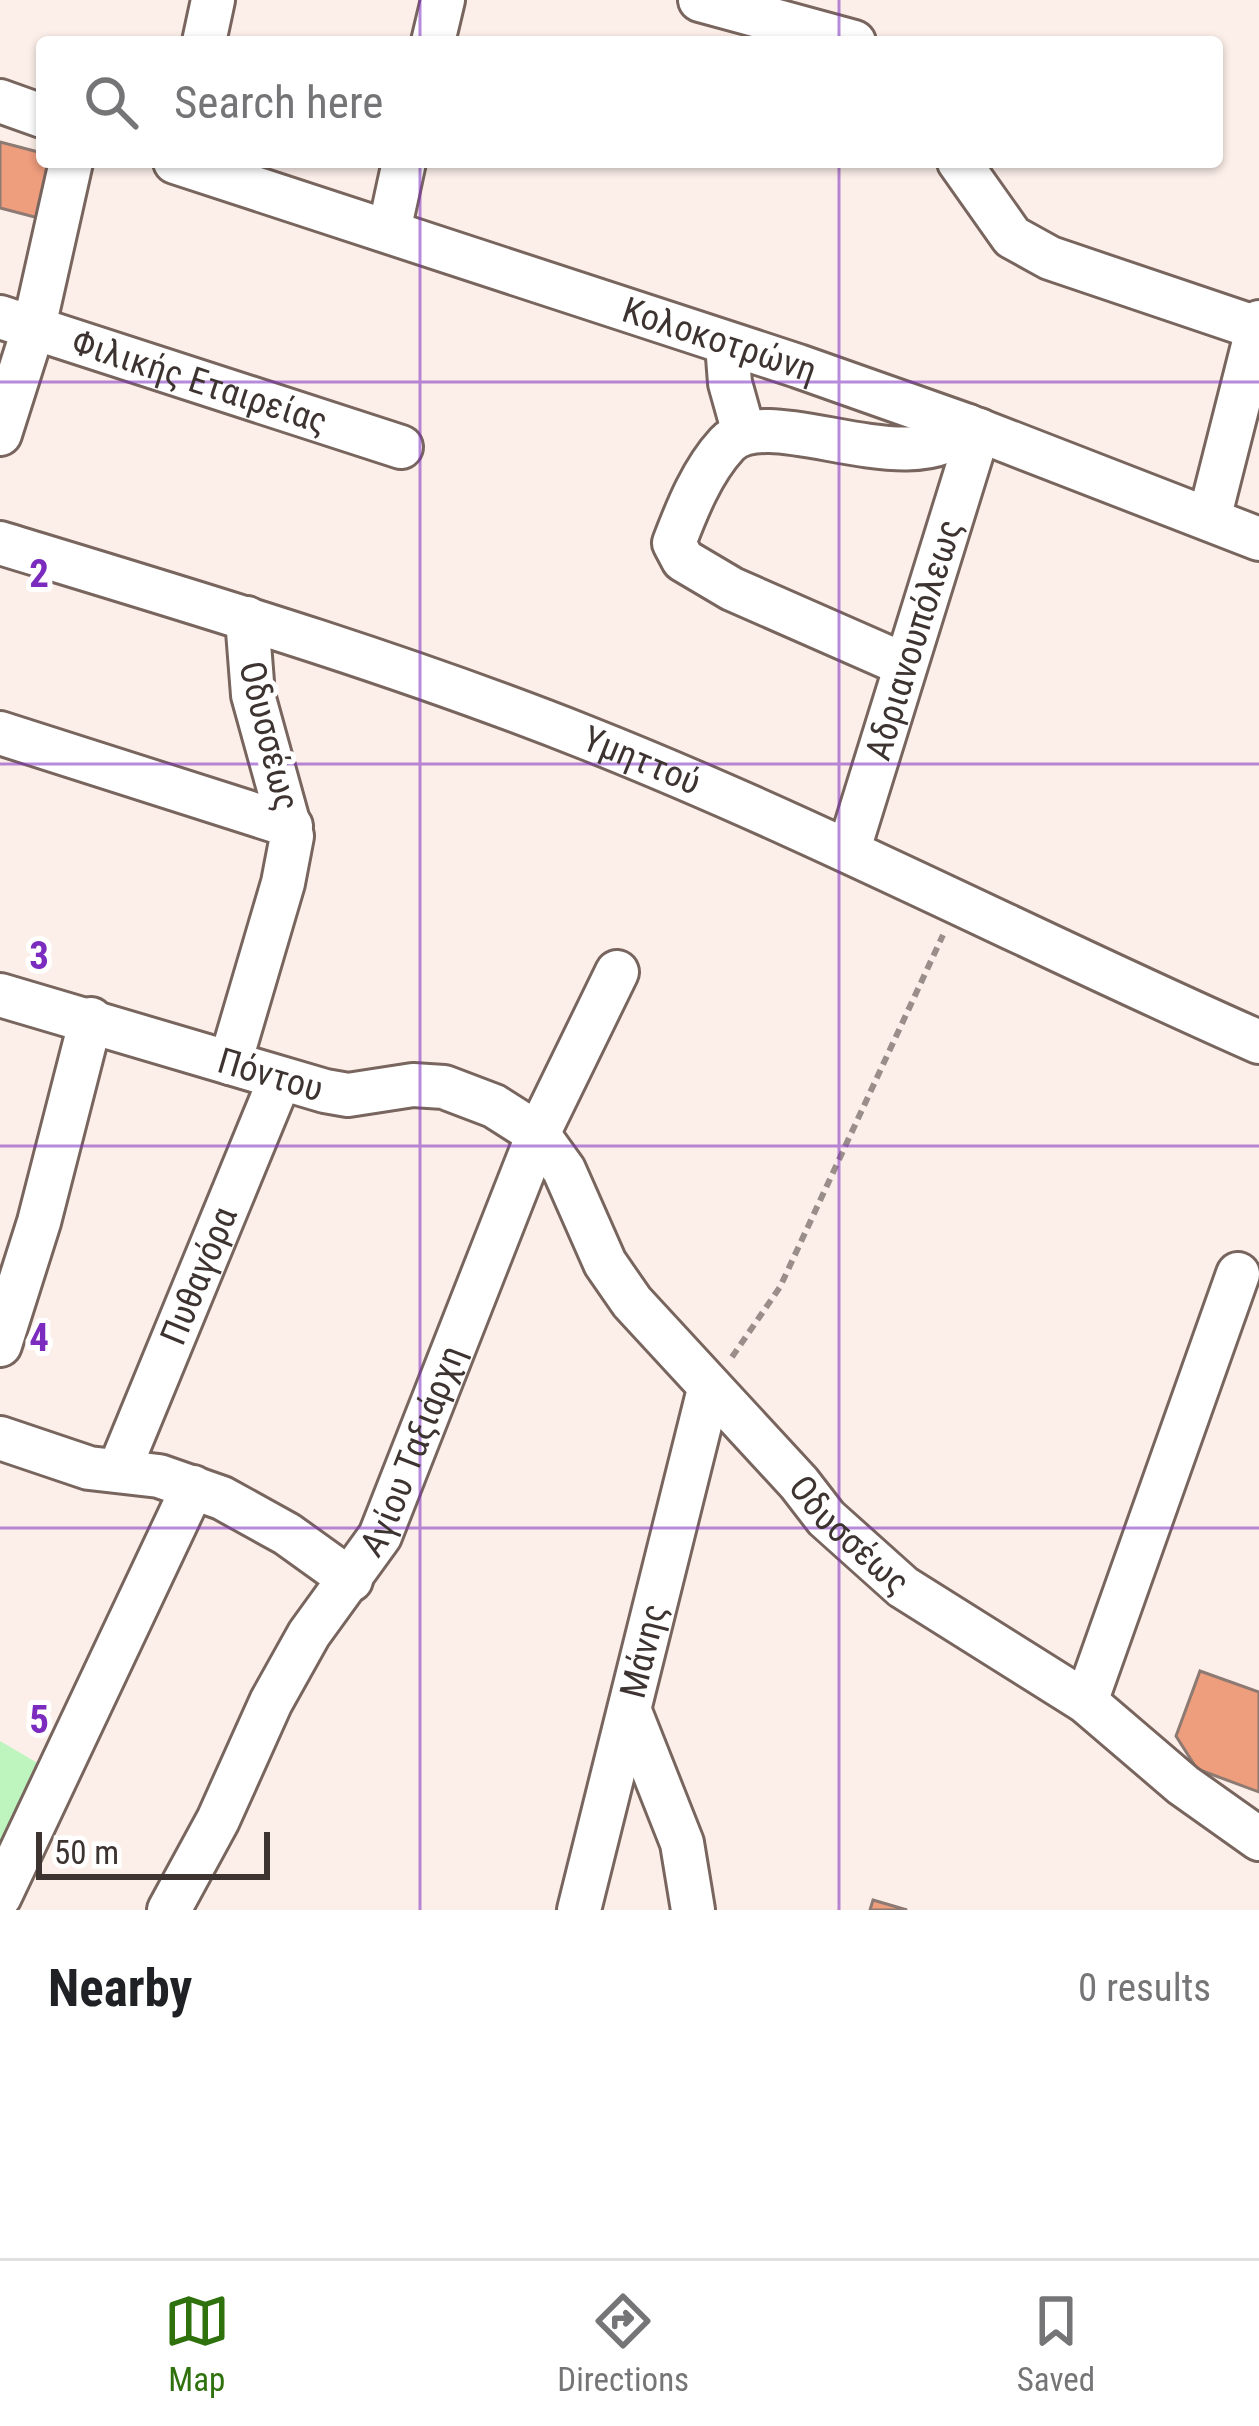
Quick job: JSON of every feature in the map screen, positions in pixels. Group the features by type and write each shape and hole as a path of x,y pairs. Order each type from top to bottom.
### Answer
{"street":[{"path":"205,36 213,0"},
{"path":"434,36 443,0"},
{"path":"700,0 832,36"},
{"path":"0,101 36,114"},
{"path":"0,434 17,322 69,168"},
{"name":"Κολοκοτρώνη","path":"195,168 973,428 1259,539"},
{"path":"389,231 403,168"},
{"path":"963,168 1012,237 1256,342 1209,520"},
{"name":"Φιλικής Εταιρείας","path":"17,322 401,447"},
{"path":"727,344 730,383 744,433"},
{"path":"905,665 772,608 682,560 674,543 692,496 728,442 744,433 760,430 844,444 931,448 973,428"},
{"name":"Αδριανουπόλεως","path":"850,850 973,428"},
{"name":"Υμηττού","path":"0,543 247,617 583,736 850,850 1259,1042"},
{"name":"Οδυσσέως","path":"230,1063 291,848 291,826 253,695 247,617"},
{"path":"0,734 291,826"},
{"name":"Αγίου Ταξιάρχη","path":"169,1910 218,1820 290,1666 322,1614 351,1580 392,1508 538,1134 617,972"},
{"name":"Πόντου","path":"0,994 280,1079 349,1095 413,1085 444,1088 494,1106 538,1134"},
{"path":"0,1345 39,1222 91,1019"},
{"name":"Πυθαγόρα","path":"119,1470 280,1079"},
{"name":"Οδυσσέως","path":"538,1134 564,1170 605,1263 632,1302 826,1518 902,1587 1085,1702 1183,1785 1259,1839"},
{"path":"1085,1702 1238,1274"},
{"name":"Μάνης","path":"579,1910 709,1389"},
{"path":"0,1438 89,1468 193,1486 267,1521 351,1580"},
{"path":"0,1896 193,1486"},
{"path":"631,1714 682,1843 693,1910"}],"path":[{"path":"709,1389 780,1287 958,902"}],"green space":[{"path":"0,1741 46,1768 0,1863"}],"building":[{"path":"0,142 36,151 36,168 55,168 42,219 0,208"},
{"path":"1200,1671 1259,1692 1259,1792 1197,1769 1176,1736"},
{"path":"873,1900 907,1910 870,1910"}]}
